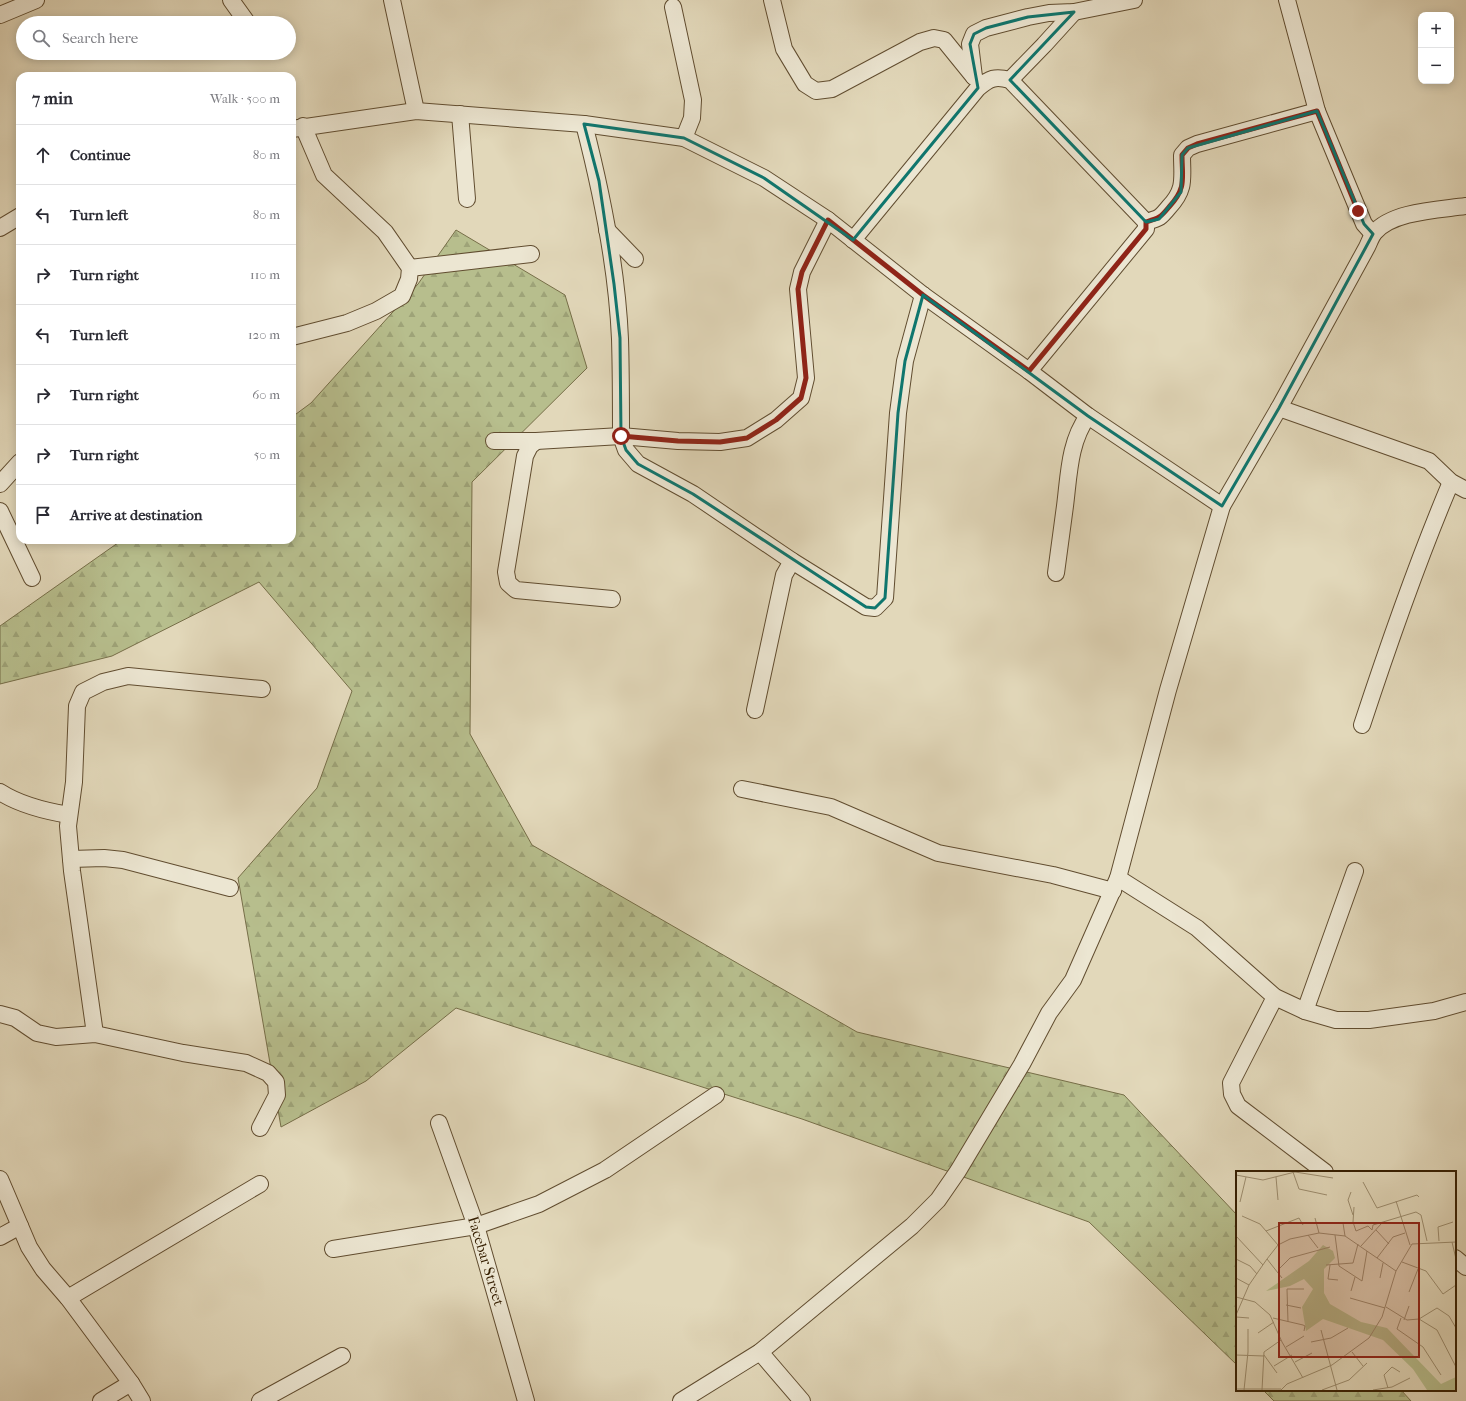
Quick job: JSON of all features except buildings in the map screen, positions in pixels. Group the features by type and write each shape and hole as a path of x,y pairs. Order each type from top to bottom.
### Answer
{"street":[{"path":"0,15 36,0"},
{"path":"231,0 242,16"},
{"path":"392,0 416,111"},
{"path":"772,0 784,49 805,84 816,91 832,89 920,42 934,38 944,40 976,83"},
{"path":"976,83 970,44 974,34 986,28 1028,17 1049,13 1074,12 1134,0"},
{"path":"1287,0 1317,111 1364,224 1373,234"},
{"path":"673,7 693,100 692,118 684,138"},
{"path":"1010,80 1074,12"},
{"path":"853,240 976,83 999,77 1010,80 1146,222 1146,229 1029,371"},
{"path":"296,336 348,322 376,311 402,296 409,279 410,268 385,232 324,175 298,127 416,111 584,124 684,138 764,178 828,220 923,295 1029,371 1088,416 1222,506"},
{"path":"1146,222 1159,218 1181,192 1183,181 1182,155 1188,148 1197,144 1317,111"},
{"path":"460,114 467,199"},
{"path":"584,124 599,181 607,230 620,338 621,436 626,450 638,464 693,494 792,561 866,607 875,608 885,598 898,413 905,361 923,295"},
{"path":"681,1401 760,1352 912,1226 938,1200 958,1171 1049,1013 1073,980 1116,885 1168,690 1222,506 1279,408 1364,254 1373,234 1386,222 1401,216 1466,206"},
{"path":"0,228 16,218"},
{"path":"494,441 536,441 621,436 678,441 720,442 747,438 776,420 801,398 806,378 798,289 802,272 828,220"},
{"path":"607,230 635,259"},
{"path":"410,268 531,254"},
{"path":"1279,408 1429,461 1451,482 1466,490"},
{"path":"1056,573 1073,450 1080,427 1088,416"},
{"path":"536,441 530,446 526,456 506,572 508,583 516,590 612,599"},
{"path":"0,484 16,466"},
{"path":"1362,725 1407,593 1451,482"},
{"path":"0,512 32,578"},
{"path":"755,710 784,575 792,561"},
{"path":"95,1034 71,859 68,826 74,782 77,706 84,692 103,682 128,676 262,689"},
{"path":"742,789 831,807 938,853 1053,875 1116,885 1197,928 1275,997 1306,1011 1336,1020 1369,1020 1434,1011 1466,1002"},
{"path":"0,792 22,804 69,815"},
{"path":"71,859 104,858 123,860 230,888"},
{"path":"1306,1011 1355,871"},
{"path":"1275,997 1232,1083 1232,1094 1238,1106 1324,1171"},
{"path":"0,1014 15,1018 37,1033 56,1037 95,1034 183,1053 246,1063 268,1073 276,1082 277,1095 260,1128"},
{"path":"333,1250 476,1226 539,1204 605,1170 716,1095"},
{"name":"Facebar Street","path":"439,1123 476,1226 526,1401"},
{"path":"0,1179 29,1247 43,1269 68,1298 131,1383 142,1401"},
{"path":"68,1298 260,1184"},
{"path":"0,1237 20,1226"},
{"path":"1456,1259 1466,1268"},
{"path":"760,1352 802,1401"},
{"path":"260,1401 342,1356"},
{"path":"100,1401 131,1383"}],"highlighted area":[{"path":"1074,12 1010,80 1146,222 1159,219 1181,192 1182,155 1188,148 1317,111 1364,224 1373,234 1279,408 1222,506 1088,416 923,295 905,361 898,413 885,598 875,608 866,607 693,494 638,464 626,450 621,436 620,338 614,284 599,181 584,124 684,138 764,178 853,240 978,88 970,44 974,34 986,28 1028,17"}],"green space":[{"path":"456,230 565,295 587,368 472,482 470,734 532,845 857,1032 1124,1095 1236,1214 1236,1364 1089,1222 802,1119 456,1008 366,1081 281,1127 238,878 317,788 352,691 259,582 112,656 0,684 0,626 116,544 296,544 296,414 311,403 418,284"},
{"path":"1264,1391 1402,1391 1411,1401 1274,1401"}],"route":[{"path":"621,436 678,441 720,442 747,438 776,420 801,398 806,378 798,289 802,272 828,220 923,295 1029,371 1146,229 1146,222 1159,218 1174,202 1181,192 1183,181 1182,155 1188,148 1197,144 1317,111 1358,211"}]}
